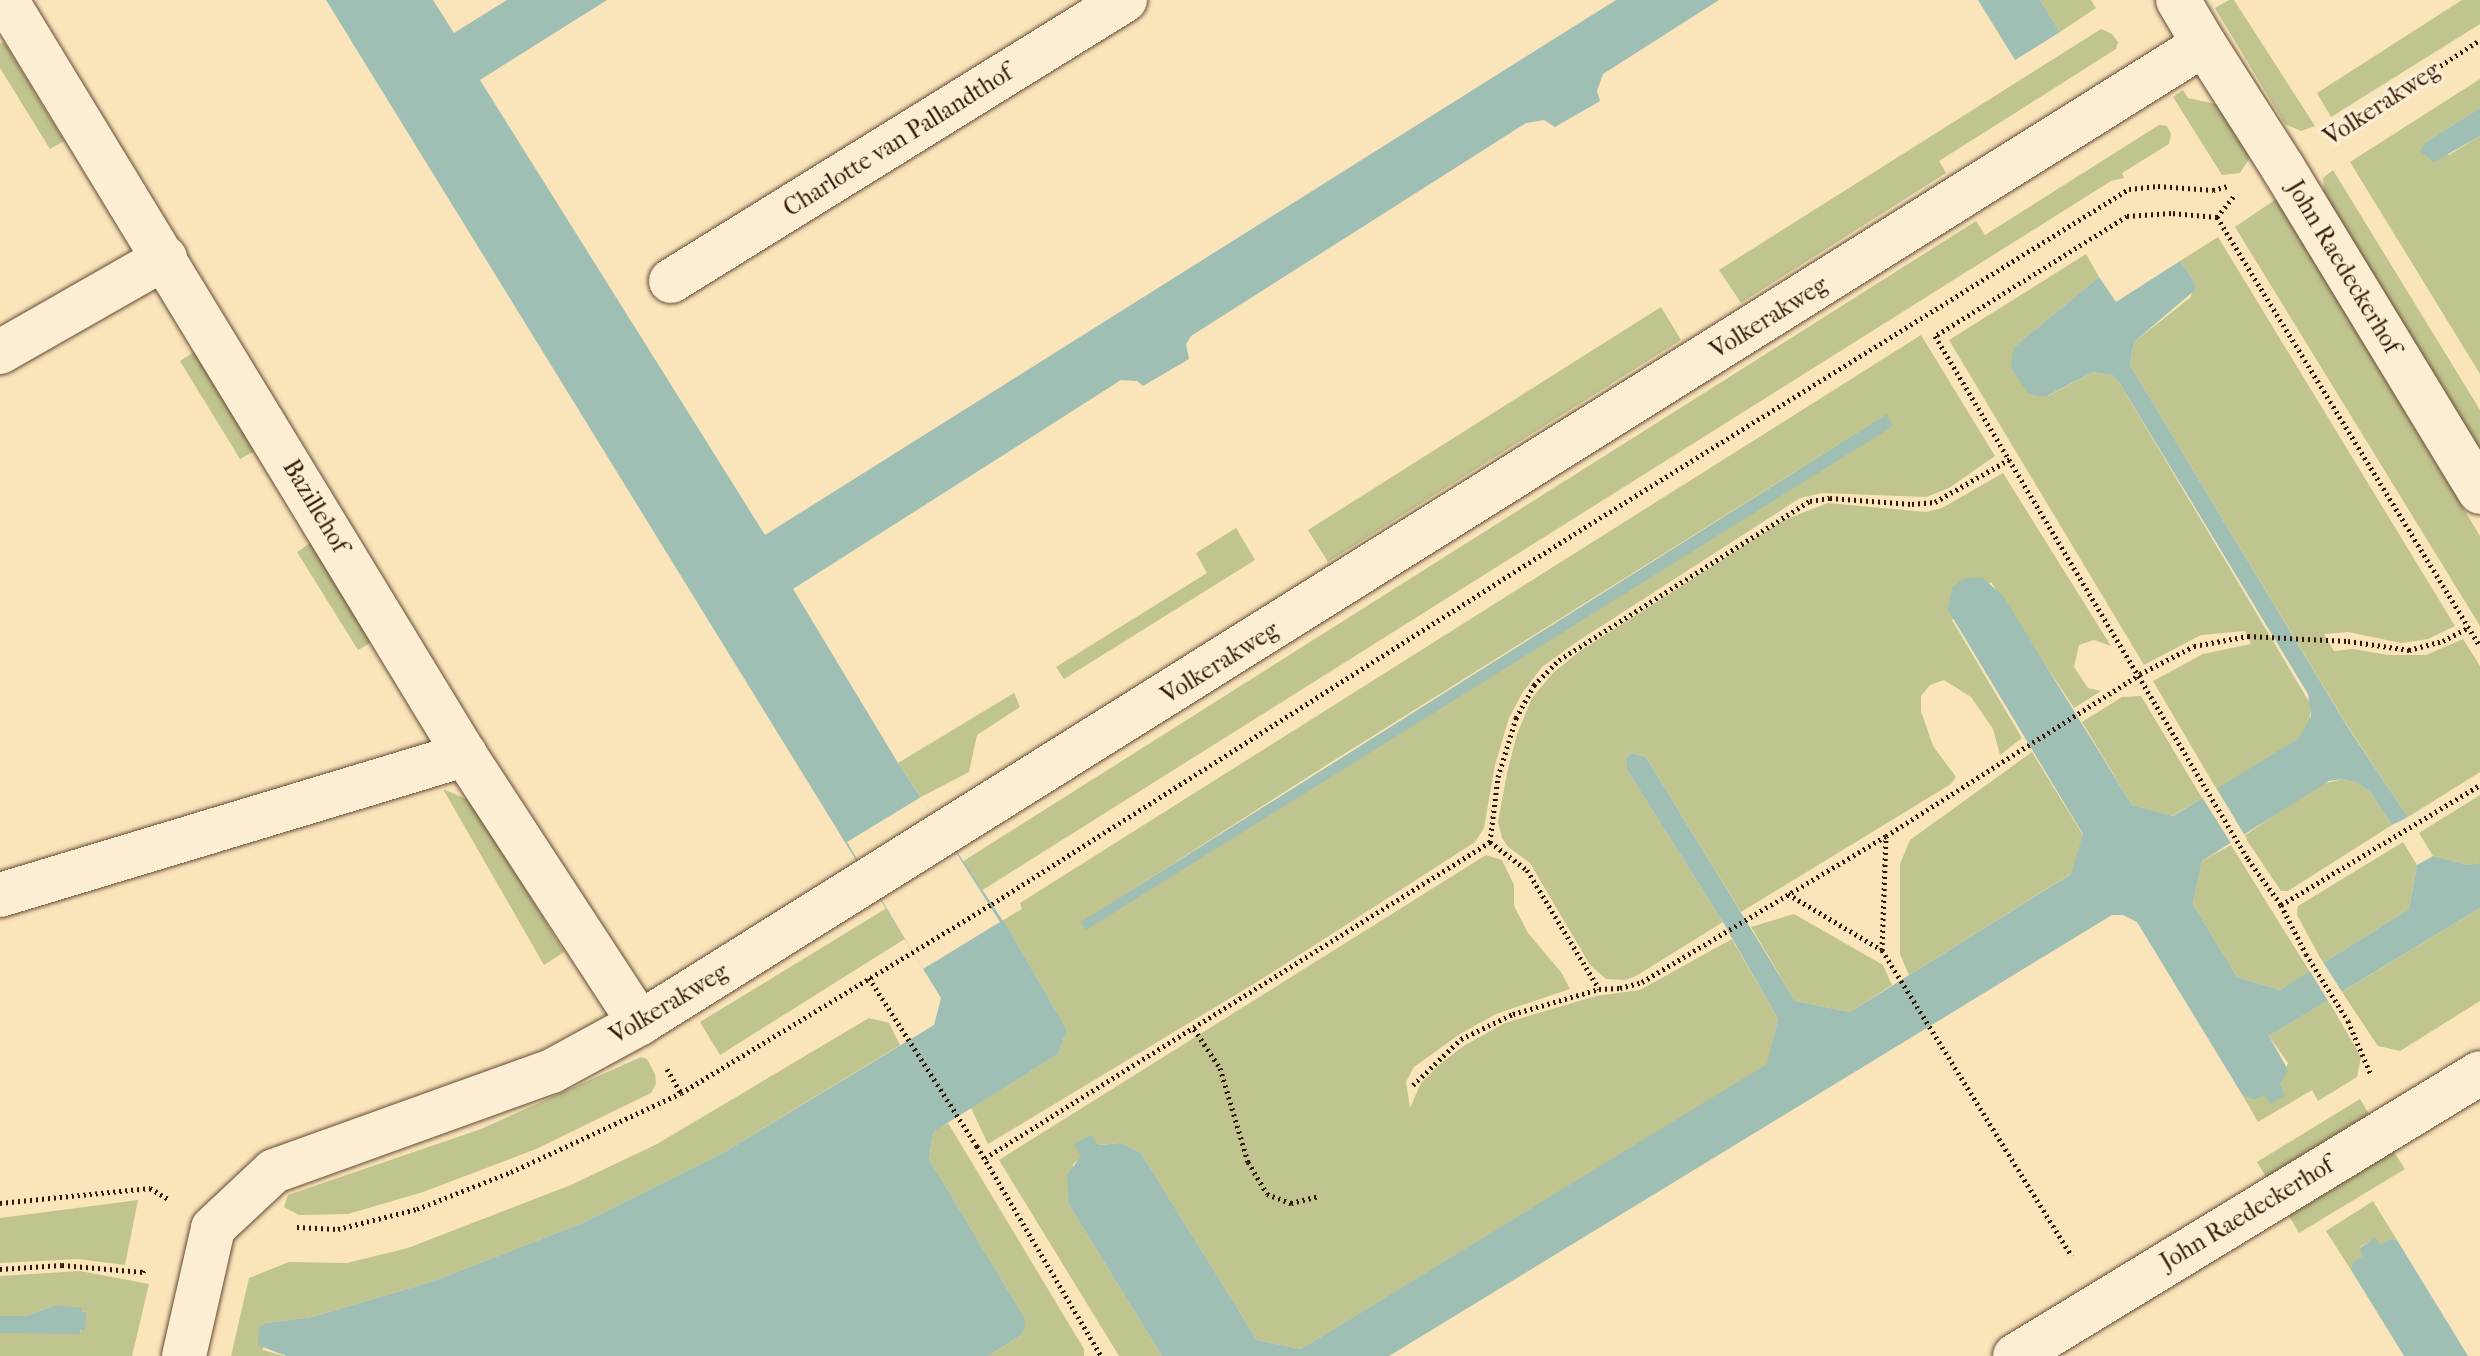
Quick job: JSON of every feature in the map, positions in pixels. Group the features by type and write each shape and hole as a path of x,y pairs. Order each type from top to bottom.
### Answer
{"street":[{"name":"Bazillehof","path":"6,0 465,755 640,1023"},
{"name":"Charlotte van Pallandthof","path":"671,281 1125,0"},
{"name":"John Raedeckerhof","path":"2178,0 2480,492"},
{"name":"Volkerakweg","path":"213,1228 274,1171 552,1071 640,1023 946,835 2204,44"},
{"path":"0,352 165,258"},
{"path":"0,895 465,755"},
{"name":"John Raedeckerhof","path":"2015,1356 2480,1073"},
{"path":"184,1356 213,1228"}],"path":[{"name":"Volkerakweg","path":"2283,168 2480,40"},
{"path":"0,1203 150,1188 213,1228 271,1218 297,1227 338,1229 417,1209 525,1166 681,1093 992,904 1561,542 2129,189 2158,186 2213,190 2235,185"},
{"path":"2217,217 2237,194"},
{"path":"2217,217 2171,213 2127,216 1935,336 2248,859 2281,905 2306,954 2348,1021"},
{"path":"2217,217 2480,646"},
{"path":"1490,842 1498,777 1516,718 1534,685 1559,660 1810,501 1830,498 1912,504 1935,502 2010,459"},
{"path":"1413,1085 1461,1039 1513,1014 1599,989 1642,982 1759,909 1886,836 2140,674 2194,646 2248,636 2348,641 2409,650 2443,641 2469,627"},
{"path":"2281,905 2480,785"},
{"path":"1882,950 1886,836"},
{"path":"1490,842 1527,870 1599,989"},
{"path":"985,1158 1490,842"},
{"path":"1787,893 1882,950 2100,1303"},
{"path":"869,978 985,1158 1101,1356"},
{"path":"1194,1029 1220,1068 1248,1162 1267,1194 1291,1203 1319,1196"},
{"path":"0,1269 62,1265 143,1272 149,1258"}],"green space":[{"path":"2040,0 2091,0 2096,8 2060,32"},
{"path":"2234,0 2315,126 2301,131 2285,124 2215,8"},
{"path":"2462,0 2480,0 2480,24 2331,117 2317,93"},
{"path":"2101,29 2112,34 2118,42 2116,49 1939,161 1946,173 1741,303 1719,270"},
{"path":"4,42 64,141 50,149 0,68 0,44"},
{"path":"2480,79 2480,108 2426,142 2449,155 2480,136 2480,374 2350,162"},
{"path":"2183,90 2188,98 2220,105 2248,149 2249,159 2240,173 2222,175 2173,97"},
{"path":"2159,125 2167,126 2171,134 2169,144 2122,173 2124,178 2111,181 720,1055 700,1022 962,862 1976,221 1985,235"},
{"path":"2333,170 2480,410 2480,449 2331,207 2324,193 2323,178"},
{"path":"2276,199 2480,536 2480,626 2235,227"},
{"path":"2218,237 2455,626 2428,639 2401,643 2348,632 2324,634 2334,651 2353,649 2388,655 2426,655 2463,639 2480,666 2480,772 2408,817 2345,722 2130,365 2134,342 2191,297 2194,281 2180,261"},
{"path":"2086,254 2099,277 2014,347 2048,396 2093,372 2112,375 2119,382 2311,705 2309,724 2299,738 2217,790 2153,681 2203,654 2251,644 2245,631 2201,635 2144,665 1949,340"},
{"path":"1661,307 1681,340 1328,562 1308,530"},
{"path":"1921,335 1995,456 1949,488 1926,497 1822,493 1800,498 1575,643 1542,667 1509,718 1495,765 1484,828 1475,842 1257,982 988,1144 971,1108 1058,1054 1067,1030 1011,933 1000,922 1022,909 1020,903","holes":["1887,414 1082,922 1325,766"]},
{"path":"194,352 255,451 240,459 180,361"},
{"path":"2003,473 2111,646 2094,640 2079,645 2074,667 2088,688 2101,691 2074,708 1991,582 1952,620 2022,738 2000,755 1993,729 1971,697 1944,680 1930,685 1921,696 1921,711 1933,746 1956,777 1951,784 1741,912 1646,757 1632,753 1627,757 1627,770 1723,922 1636,976 1625,980 1606,979 1590,965 1530,863 1508,847 1502,838 1498,822 1507,773 1517,734 1532,698 1553,673 1580,651 1784,520 1828,503 1926,512 1942,508"},
{"path":"1236,528 1255,560 1064,679 1056,667 1207,573 1196,553"},
{"path":"312,542 372,642 358,650 297,552"},
{"path":"1014,693 1020,707 977,735 969,772 921,797 898,763"},
{"path":"2141,696 2202,798 2172,816 2132,805 2082,722 2122,697"},
{"path":"2032,752 2083,835 2072,873 1909,975 1900,954 1900,864 1910,840"},
{"path":"2343,779 2358,783 2371,793 2392,825 2288,891 2281,891 2244,836 2318,785"},
{"path":"443,789 471,801 564,952 544,965"},
{"path":"2480,795 2480,863 2468,865 2433,856 2419,833"},
{"path":"2403,842 2417,865 2409,909 2323,963 2297,915 2298,906"},
{"path":"2231,845 2310,972 2280,990 2237,977 2193,904 2202,861"},
{"path":"1486,855 1502,860 1514,885 1514,906 1528,933 1561,972 1570,989 1496,1014 1460,1034 1414,1067 1406,1082 1410,1108 1421,1083 1440,1064 1465,1045 1505,1023 1596,996 1640,990 1732,939 1778,1019 1768,1064 1301,1349 1257,1340 1141,1153 1121,1143 1097,1145 1073,1164 1069,1205 1162,1356 1119,1356 999,1160"},
{"path":"2480,908 2480,1001 2400,1051 2378,1046 2342,992"},
{"path":"1794,914 1883,965 1892,985 1850,1012 1795,1001 1751,927"},
{"path":"2328,1000 2361,1057 2357,1077 2318,1101 2312,1090 2258,1122 2243,1096 2254,1100 2280,1084 2288,1063 2269,1036"},
{"path":"869,1018 889,1023 900,1045 721,1154 582,1223 434,1281 312,1317 267,1323 263,1350 284,1356 231,1356 249,1278 289,1262 347,1263 408,1248 571,1185 657,1144"},
{"path":"641,1057 647,1059 655,1074 656,1084 651,1093 536,1149 423,1192 348,1214 299,1215 284,1207 288,1195 481,1129"},
{"path":"2360,1099 2369,1114 2266,1177 2257,1162"},
{"path":"948,1123 1084,1349 1084,1356 988,1356 1020,1336 1024,1317 929,1159 933,1131"},
{"path":"2394,1152 2405,1169 2299,1233 2289,1216"},
{"path":"138,1200 125,1265 78,1259 0,1263 0,1218"},
{"path":"2373,1201 2397,1240 2390,1239 2380,1246 2375,1239 2360,1247 2364,1256 2354,1262 2351,1270 2326,1231"},
{"path":"80,1271 149,1284 132,1356 0,1356 0,1333 80,1333 86,1312 56,1305 26,1316 0,1316 0,1276"}],"water":[{"path":"326,0 433,0 454,33 507,0 607,0 480,80 765,535 1616,0 1719,0 1603,74 1597,91 1600,101 1555,127 1544,120 1526,123 1191,336 1186,344 1189,359 1143,386 1137,381 1121,380 793,589 898,763 1011,933 1067,1030 1058,1054 933,1132 929,1159 1024,1317 1025,1327 1020,1336 988,1356 286,1356 258,1345 259,1327 267,1323 312,1317 434,1281 582,1223 721,1154 934,1025 941,998"},
{"path":"1978,0 2040,0 2060,32 2015,60"},
{"path":"2480,108 2480,136 2434,162 2420,151 2426,142"},
{"path":"2180,261 2194,281 2195,290 2134,342 2130,365 2347,726 2408,817 2392,825 2371,793 2358,783 2343,779 2329,781 2202,861 2193,904 2237,977 2280,990 2409,909 2417,865 2433,856 2468,865 2480,863 2480,908 2269,1036 2288,1070 2280,1084 2285,1095 2271,1104 2264,1095 2254,1100 2243,1096 2137,922 2123,915 2112,915 1389,1356 1162,1356 1069,1205 1067,1175 1081,1156 1074,1144 1091,1135 1098,1145 1121,1143 1141,1153 1257,1340 1301,1349 1767,1064 1778,1019 1723,922 1627,770 1627,757 1632,753 1646,757 1795,1001 1850,1012 2071,874 2083,834 1948,610 1952,588 1963,579 1982,577 2003,596 2132,805 2173,816 2299,738 2311,716 2308,694 2119,382 2112,375 2093,372 2047,396 2039,396 2028,393 2011,368 2014,347 2099,277 2116,302"},
{"path":"1887,414 1893,426 1086,930 1081,922"},
{"path":"2375,1238 2380,1245 2390,1239 2397,1240 2468,1356 2404,1356 2351,1270 2353,1262 2363,1256 2360,1248"},
{"path":"56,1305 82,1308 81,1311 86,1312 85,1330 80,1330 80,1334 0,1333 0,1316 26,1316"}],"pier":[{"path":"2215,786 2247,839 2234,848 2200,794"},
{"path":"921,797 1000,922 923,969 847,842"},
{"path":"2321,959 2344,995 2330,1004 2308,968"}]}
